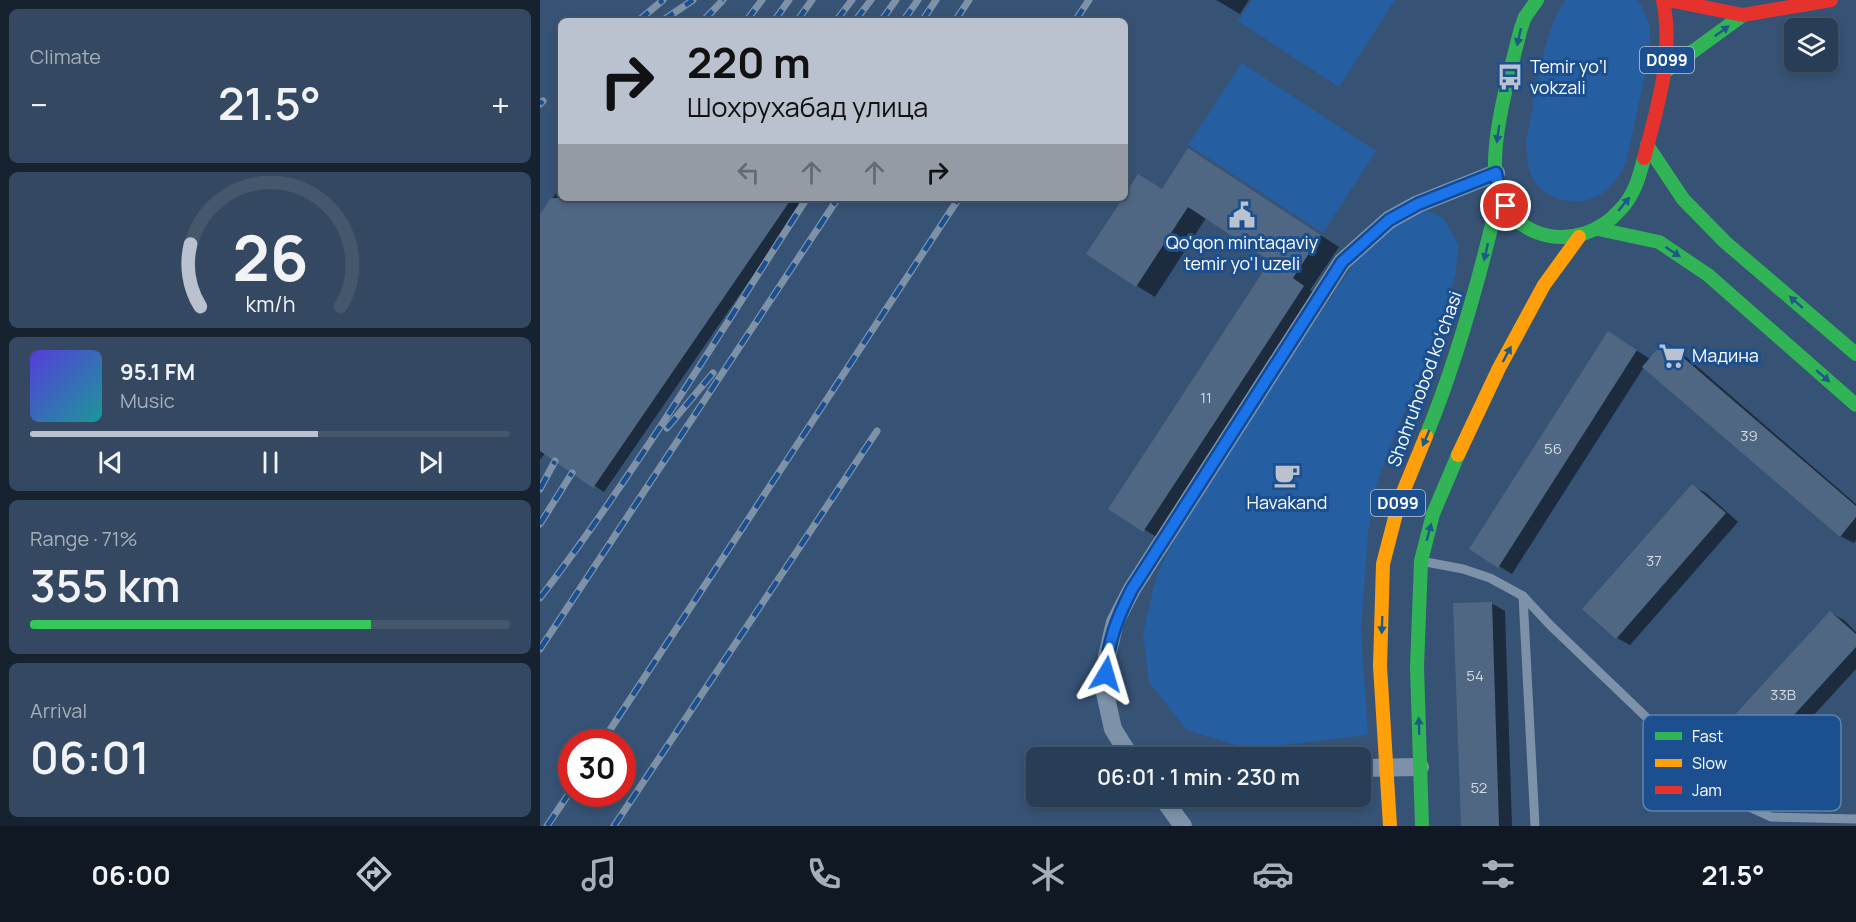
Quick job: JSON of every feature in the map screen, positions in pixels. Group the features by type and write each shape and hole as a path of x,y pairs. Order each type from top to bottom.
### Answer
{"main road":[{"name":"D099","path":"1537,0 1523,22 1510,76 1497,137 1496,173 1499,195 1512,216 1532,232 1556,238 1579,237 1598,229 1633,194 1666,72 1669,44 1668,21 1663,0"},
{"path":"1668,0 1743,15 1832,0"},
{"path":"1666,72 1743,15"},
{"path":"1647,145 1683,199 1725,242 1856,354"},
{"name":"Shohruhobod koʻchasi","path":"1390,826 1380,666 1383,564 1399,502 1431,424 1456,354 1481,272 1499,195"},
{"path":"1598,229 1659,242 1708,275 1856,405"},
{"name":"D099","path":"1422,826 1417,666 1420,561 1433,514 1499,368 1544,285 1579,237"}],"street":[{"path":"1124,747 1113,729 1105,693 1107,656 1115,622 1132,589 1342,262 1389,220 1418,204 1496,173"},
{"path":"1371,768 1420,767"},
{"path":"1169,807 1183,826"}],"lane":[{"path":"1420,561 1463,569 1490,578 1523,596 1550,625 1645,715"},
{"path":"1523,596 1534,826"},
{"path":"1755,811 1771,821 1856,819"}],"shaded area":[{"path":"1252,0 1395,0 1339,87 1238,21"},
{"path":"1566,0 1636,0 1642,6 1650,28 1650,51 1626,163 1606,190 1588,200 1577,201 1566,201 1554,197 1537,185 1530,171 1526,142 1545,47 1558,12"},
{"path":"1242,63 1376,151 1323,233 1188,145"},
{"path":"1425,210 1444,218 1458,245 1456,272 1444,318 1389,448 1377,483 1368,533 1361,631 1368,735 1266,747 1242,747 1187,730 1149,682 1143,633 1157,574 1197,495 1362,252 1401,217"}],"building":[{"path":"1188,148 1321,235 1293,278 1304,286 1143,532 1108,509 1270,261 1188,207 1136,287 1086,254 1121,201 1128,201 1128,189 1138,174 1162,189"},
{"path":"551,198 558,198 558,201 790,201 593,488 540,451 540,214"},
{"path":"1608,331 1637,350 1498,568 1469,549"},
{"path":"1664,341 1856,506 1856,517 1840,537 1642,367"},
{"path":"1692,484 1726,513 1616,639 1582,609"},
{"path":"1492,602 1499,826 1461,826 1453,603"},
{"path":"1830,611 1856,634 1856,647 1794,715 1735,715"}],"railway":[{"path":"642,18 663,0"},
{"path":"666,18 693,0"},
{"path":"706,18 723,0"},
{"path":"748,18 762,0"},
{"path":"776,18 789,0"},
{"path":"799,18 812,0"},
{"path":"838,18 852,0"},
{"path":"857,18 871,0"},
{"path":"883,18 896,0"},
{"path":"905,18 918,0"},
{"path":"924,18 936,0"},
{"path":"957,18 969,0"},
{"path":"1077,18 1089,0"},
{"path":"540,104 543,101"},
{"path":"540,598 644,451 805,201"},
{"path":"540,649 836,201"},
{"path":"611,729 957,201"},
{"path":"667,428 713,373"},
{"path":"614,826 877,431"},
{"path":"540,489 555,461"},
{"path":"540,524 572,473"},
{"path":"547,826 560,807"}],"traffic: fast":[{"path":"1537,0 1525,17 1521,28 1498,129 1495,169 1497,185 1505,205 1517,220 1532,230 1549,236 1567,237 1586,233 1603,224 1629,199 1644,158"},
{"path":"1666,71 1743,15"},
{"path":"1647,145 1683,199 1725,242 1856,354"},
{"path":"1426,436 1467,317 1499,195"},
{"path":"1598,229 1659,242 1708,275 1856,405"},
{"path":"1422,826 1417,667 1421,561 1433,514 1458,455"}],"traffic: slow":[{"path":"1458,455 1499,368 1544,285 1579,237"},
{"path":"1390,826 1380,666 1383,564 1399,502 1426,436"}],"traffic: jam":[{"path":"1644,158 1666,60 1667,40 1663,0"},
{"path":"1668,0 1743,15 1831,0"}],"place":[{"name":"Temir yo‘l vokzali","path":"1510,77"},
{"name":"Qo'qon mintaqaviy temir yo'l uzeli","path":"1242,215"},
{"name":"Мадина","path":"1672,356"},
{"name":"Havakand","path":"1287,475"}],"route":[{"path":"1106,674 1107,656 1115,622 1132,589 1342,262 1389,220 1418,204 1496,173 1499,195 1506,206"}]}
